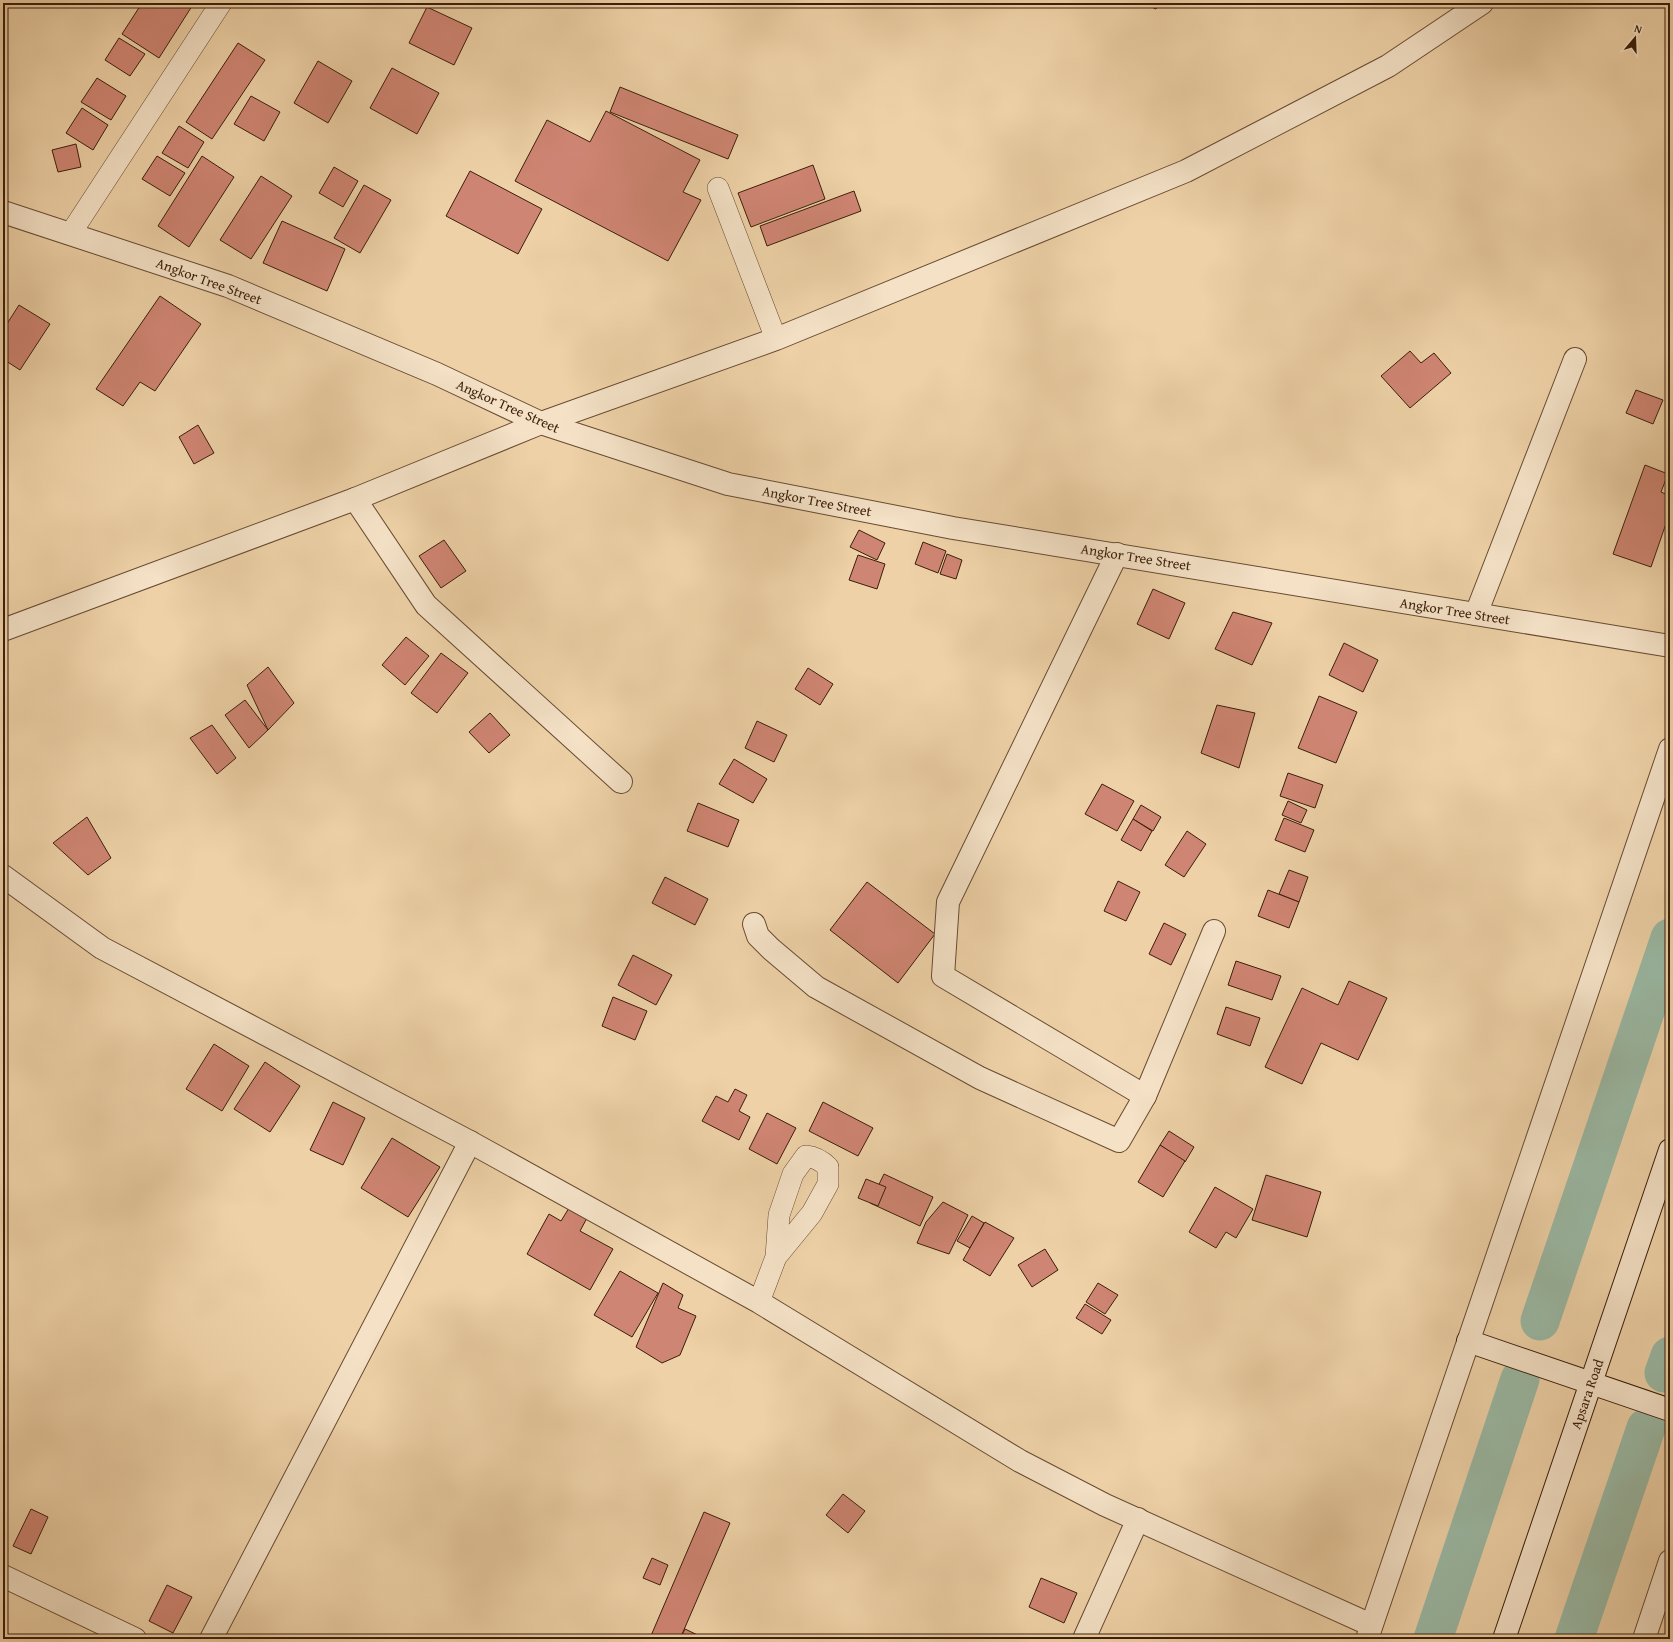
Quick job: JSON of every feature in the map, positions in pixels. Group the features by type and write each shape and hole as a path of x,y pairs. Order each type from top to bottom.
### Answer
{"street":[{"path":"3,630 355,498 541,423 776,340 1186,171 1388,66 1482,3"},
{"name":"Angkor Tree Street","path":"3,212 71,233 228,286 437,374 541,423 728,484 953,528 1670,646"},
{"path":"1476,614 1575,359"},
{"path":"355,498 426,605 621,782"},
{"path":"1118,554 948,902 943,976 1146,1096"},
{"path":"3,876 102,948 470,1142 759,1302 1020,1461 1105,1505 1138,1519 1369,1632 1670,749"},
{"path":"754,924 758,936 816,987 980,1078 1120,1141 1146,1096 1214,931"},
{"path":"211,1639 470,1142"},
{"name":"Apsara Road","path":"1504,1639 1670,1150"},
{"path":"1468,1341 1670,1410"},
{"path":"1084,1639 1138,1519"},
{"path":"1644,1639 1670,1561"},
{"path":"3,1576 135,1639"}],"lane":[{"path":"71,233 221,3"},
{"path":"718,188 776,340"},
{"path":"759,1302 776,1257"}],"building":[{"path":"142,3 194,3 159,58 122,34"},
{"path":"1142,3 1159,3 1156,9"},
{"path":"427,7 472,28 454,65 409,43"},
{"path":"119,38 145,54 130,76 105,60"},
{"path":"238,43 265,60 212,139 186,122"},
{"path":"318,61 352,81 328,123 294,103"},
{"path":"392,68 439,93 417,134 370,108"},
{"path":"97,78 126,96 111,120 81,102"},
{"path":"620,87 738,135 728,159 610,112"},
{"path":"251,96 280,112 264,141 234,124"},
{"path":"82,108 108,125 93,150 66,133"},
{"path":"606,111 700,160 683,192 701,200 668,261 515,181 547,120 590,142"},
{"path":"179,126 204,142 188,168 162,153"},
{"path":"76,144 81,167 58,172 52,150"},
{"path":"157,156 185,173 170,196 142,179"},
{"path":"202,156 234,177 189,247 158,226"},
{"path":"813,165 825,199 751,227 738,193"},
{"path":"334,167 358,181 343,207 319,193"},
{"path":"470,171 542,209 518,254 446,216"},
{"path":"261,176 292,196 251,259 220,240"},
{"path":"364,185 391,200 360,253 334,238"},
{"path":"854,191 861,211 767,246 760,226"},
{"path":"282,221 345,249 327,291 263,263"},
{"path":"160,296 201,324 155,391 140,382 123,406 96,389"},
{"path":"19,305 50,324 20,370 3,359 3,330"},
{"path":"1410,351 1421,363 1434,353 1451,373 1410,408 1381,376"},
{"path":"1636,390 1663,400 1653,424 1626,413"},
{"path":"198,425 214,453 194,464 179,437"},
{"path":"1645,465 1668,474 1661,492 1670,496 1670,512 1651,567 1613,554"},
{"path":"859,530 885,543 877,560 850,547"},
{"path":"444,540 466,571 441,588 419,556"},
{"path":"923,542 946,551 938,573 915,564"},
{"path":"947,554 962,560 956,579 940,574"},
{"path":"858,555 885,564 877,589 849,580"},
{"path":"1153,589 1185,603 1169,639 1137,624"},
{"path":"1233,612 1272,623 1252,665 1215,649"},
{"path":"406,637 429,656 405,685 382,665"},
{"path":"1344,643 1378,660 1363,692 1329,675"},
{"path":"441,653 468,673 437,713 411,693"},
{"path":"268,667 294,703 268,730 247,685"},
{"path":"808,668 833,684 820,705 795,689"},
{"path":"1319,696 1357,712 1336,763 1298,748"},
{"path":"245,700 268,730 249,748 225,715"},
{"path":"1217,705 1255,713 1239,768 1201,753"},
{"path":"490,713 510,735 489,753 469,732"},
{"path":"757,721 787,735 774,762 745,748"},
{"path":"212,725 236,758 217,774 190,738"},
{"path":"734,759 767,779 753,803 719,784"},
{"path":"1288,773 1323,785 1315,808 1280,796"},
{"path":"1102,784 1134,801 1117,831 1085,814"},
{"path":"1288,801 1307,810 1301,823 1282,815"},
{"path":"698,803 739,820 728,847 687,831"},
{"path":"1141,805 1161,817 1153,831 1133,819"},
{"path":"87,817 111,858 88,875 53,843"},
{"path":"1284,818 1314,830 1305,852 1275,840"},
{"path":"1133,819 1152,831 1141,851 1121,840"},
{"path":"1187,831 1206,844 1184,877 1165,865"},
{"path":"1289,870 1308,877 1299,902 1279,894"},
{"path":"665,877 708,899 695,925 652,903"},
{"path":"1118,881 1140,892 1126,921 1104,911"},
{"path":"867,882 935,934 898,983 830,930"},
{"path":"1268,890 1299,902 1289,928 1258,916"},
{"path":"1164,923 1186,934 1171,965 1149,954"},
{"path":"633,955 672,975 656,1005 618,985"},
{"path":"1236,961 1281,976 1272,1000 1228,985"},
{"path":"1349,981 1387,998 1358,1060 1321,1043 1302,1084 1265,1067 1302,988 1338,1005"},
{"path":"613,997 647,1011 635,1040 602,1026"},
{"path":"1226,1007 1260,1018 1250,1046 1217,1034"},
{"path":"214,1044 249,1066 222,1111 186,1089"},
{"path":"265,1062 300,1086 270,1132 234,1109"},
{"path":"735,1089 747,1095 739,1111 750,1117 739,1140 702,1121 716,1096 728,1102"},
{"path":"333,1102 365,1118 343,1165 310,1150"},
{"path":"823,1102 873,1128 858,1156 809,1131"},
{"path":"767,1113 796,1128 777,1164 749,1149"},
{"path":"1169,1131 1194,1147 1185,1162 1160,1145"},
{"path":"392,1138 440,1167 408,1217 361,1188"},
{"path":"1160,1145 1185,1161 1163,1197 1138,1182"},
{"path":"884,1174 933,1197 920,1226 870,1203"},
{"path":"1266,1175 1321,1192 1307,1237 1252,1220"},
{"path":"866,1179 886,1187 878,1206 858,1198"},
{"path":"1215,1187 1253,1209 1236,1238 1226,1232 1216,1248 1189,1232"},
{"path":"943,1202 968,1215 949,1254 917,1243 926,1222"},
{"path":"569,1208 587,1218 580,1231 613,1249 590,1290 527,1254 549,1214 561,1221"},
{"path":"972,1216 984,1223 970,1248 957,1241"},
{"path":"985,1222 1014,1238 990,1276 963,1260"},
{"path":"1045,1249 1058,1270 1032,1287 1018,1265"},
{"path":"620,1271 658,1293 632,1337 594,1315"},
{"path":"663,1283 683,1295 678,1308 696,1316 680,1355 662,1363 636,1347"},
{"path":"1098,1283 1118,1295 1105,1314 1086,1302"},
{"path":"1085,1304 1111,1320 1102,1334 1076,1318"},
{"path":"843,1494 865,1511 848,1533 826,1515"},
{"path":"31,1509 48,1517 31,1554 13,1546"},
{"path":"704,1512 730,1523 680,1639 650,1638"},
{"path":"652,1558 668,1565 660,1585 643,1578"},
{"path":"1041,1578 1077,1593 1064,1623 1029,1607"},
{"path":"167,1585 192,1597 173,1633 149,1621"},
{"path":"685,1629 706,1639 680,1639"}],"waterway":[{"path":"1540,1321 1670,938"},
{"path":"1664,1373 1670,1356"},
{"path":"1433,1639 1520,1379"},
{"path":"1574,1639 1646,1428"}]}
